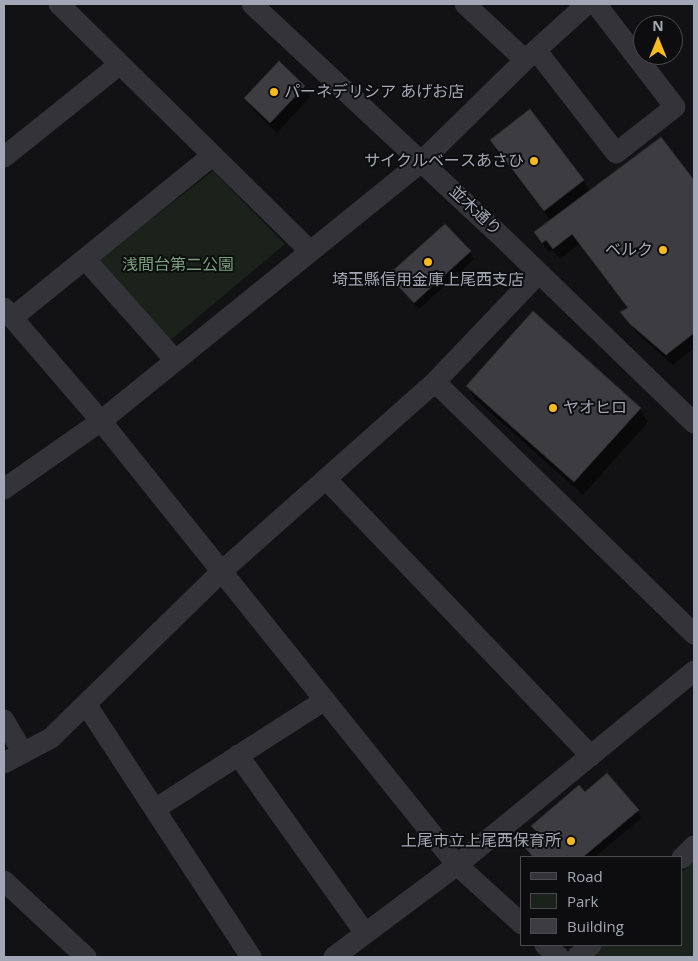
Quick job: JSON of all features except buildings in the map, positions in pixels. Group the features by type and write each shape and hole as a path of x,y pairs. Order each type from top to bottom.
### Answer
{"street":[{"path":"59,4 310,250"},
{"name":"並木通り","path":"252,4 539,272 694,423"},
{"path":"465,4 530,55 616,153 675,107 596,4"},
{"path":"4,489 101,421 421,162 530,55 587,4"},
{"path":"4,157 120,64"},
{"path":"213,156 86,259 8,313 101,421 457,865 520,922"},
{"path":"86,259 175,360"},
{"path":"4,763 50,738 222,571 434,382 539,272"},
{"path":"434,382 694,634"},
{"path":"326,479 590,756"},
{"path":"334,957 457,865 694,671"},
{"path":"155,809 325,700"},
{"path":"86,704 251,957"},
{"path":"4,720 23,753"},
{"path":"238,756 365,934"},
{"path":"683,857 694,846"},
{"path":"4,881 86,957"},
{"path":"546,946 558,957"},
{"path":"577,957 589,946"}],"green space":[{"name":"浅間台第二公園","path":"213,171 285,244 167,343 96,262"},
{"path":"694,861 694,957 589,957 602,946 683,946 683,871"}],"place":[{"name":"パーネデリシア あげお店","path":"274,92"},
{"name":"サイクルベースあさひ","path":"534,161"},
{"name":"ベルク","path":"663,250"},
{"name":"埼玉縣信用金庫上尾西支店","path":"428,262"},
{"name":"ヤオヒロ","path":"553,408"},
{"name":"上尾市立上尾西保育所","path":"571,841"}]}
